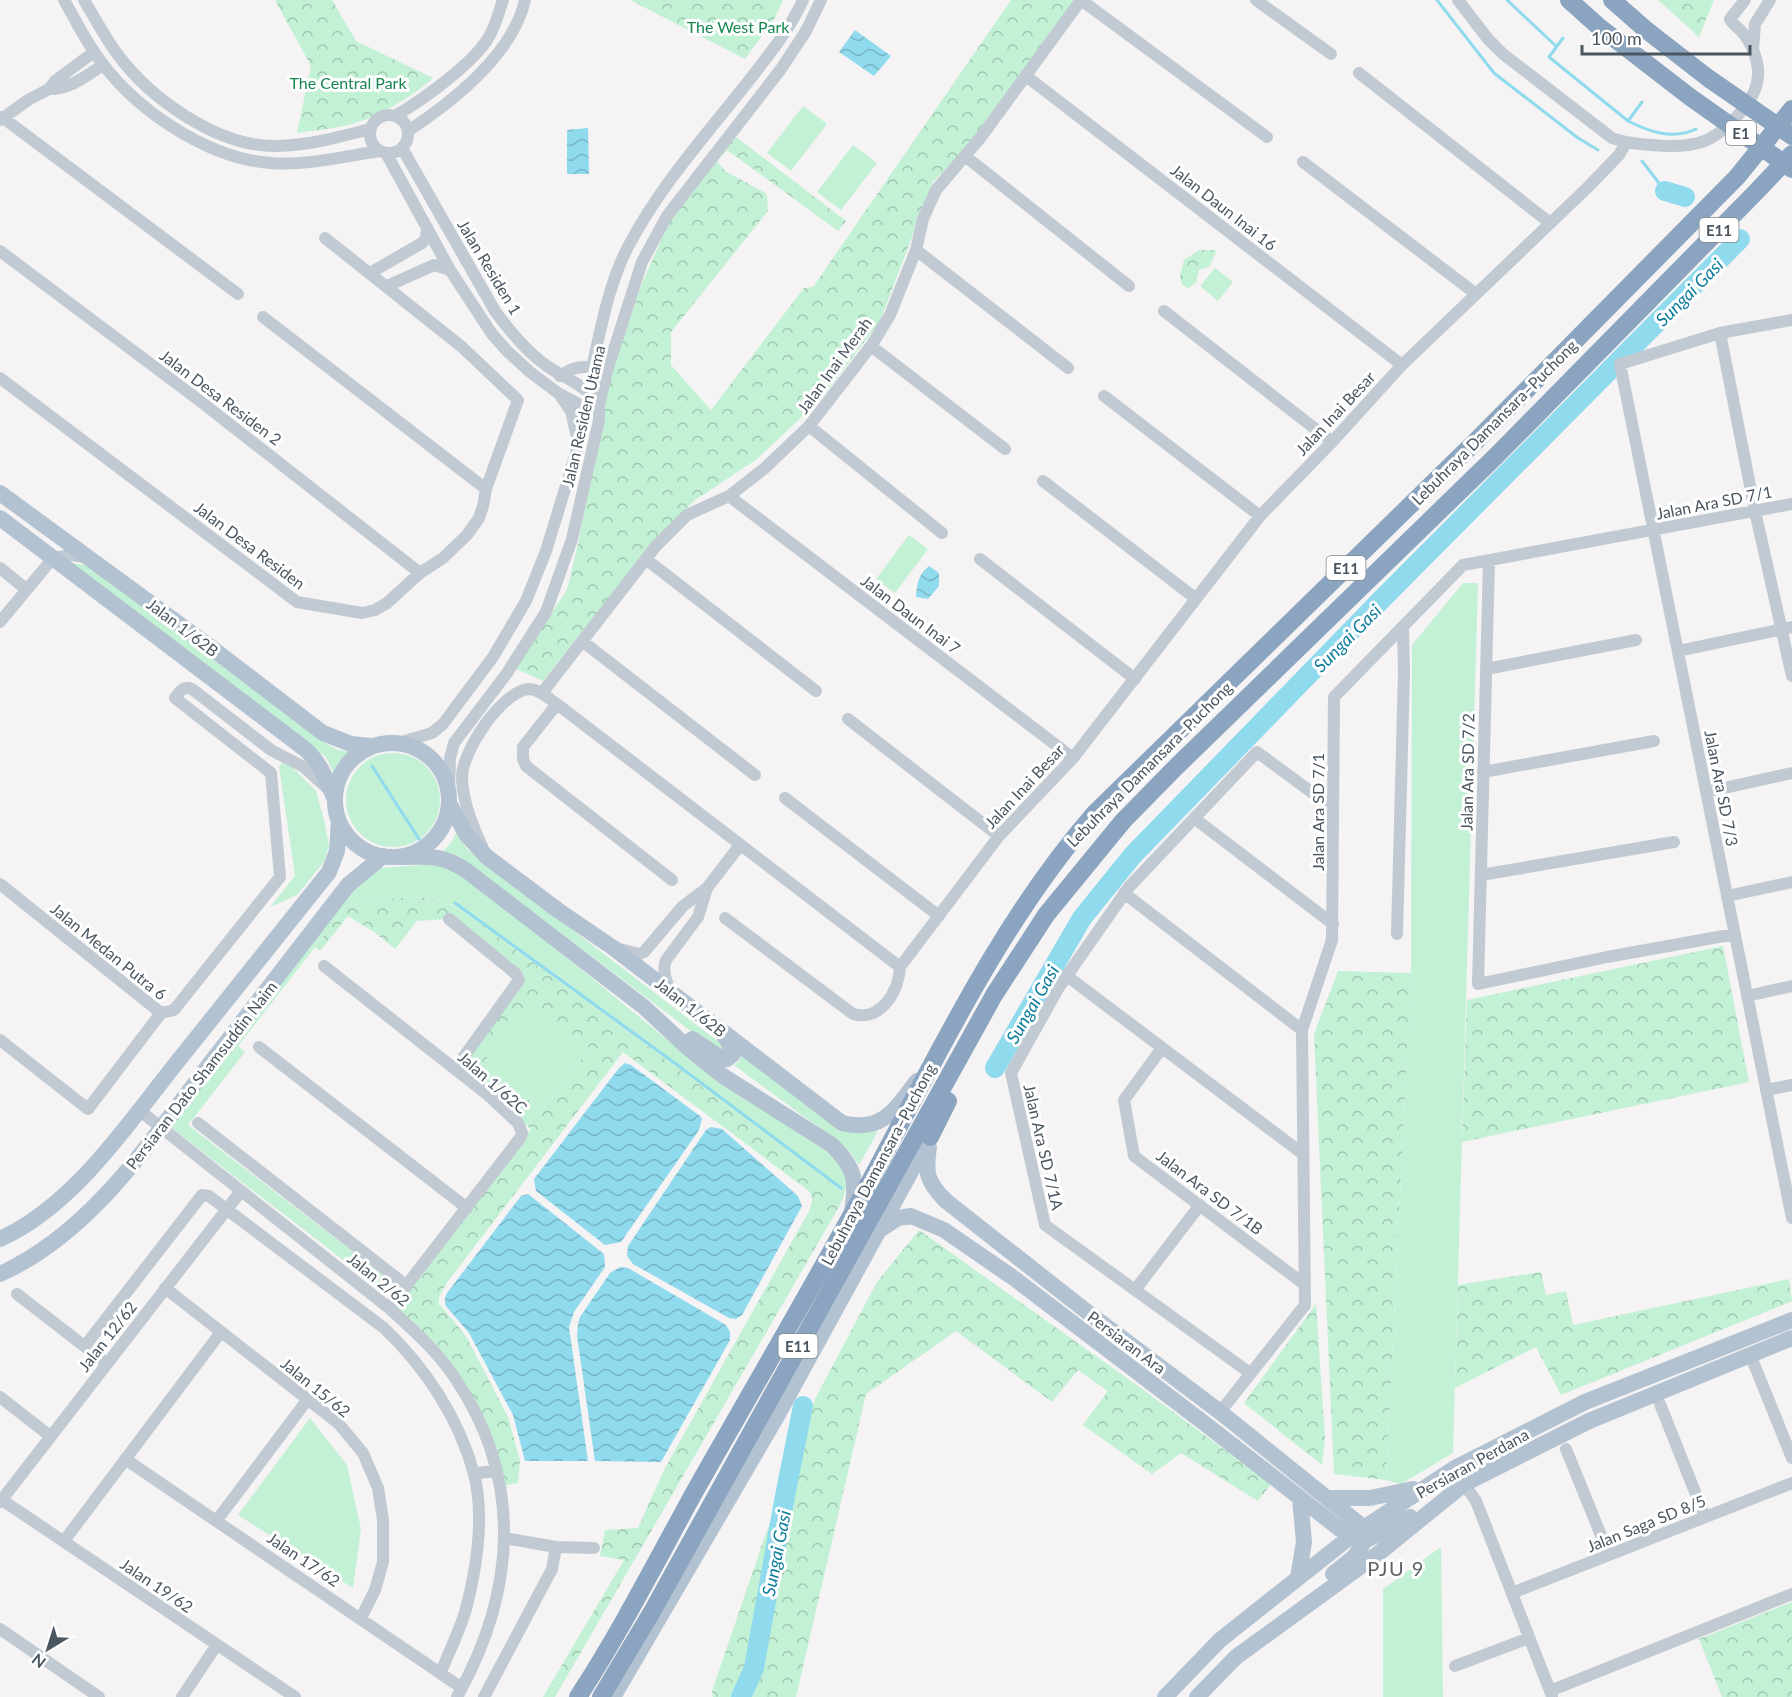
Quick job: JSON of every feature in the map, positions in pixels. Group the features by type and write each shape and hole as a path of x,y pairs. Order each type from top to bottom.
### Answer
{"highway":[{"name":"E1","path":"1569,0 1598,26 1690,97 1792,170"},
{"name":"E1","path":"1612,0 1708,78 1792,136"},
{"name":"Lebuhraya Damansara–Puchong","path":"578,1697 852,1214 981,978 1041,880 1066,846 1095,813 1476,441 1737,177 1792,109"},
{"name":"Lebuhraya Damansara–Puchong","path":"994,994 1072,880 1123,821 1176,766 1495,457 1792,154"},
{"path":"930,1137 963,1070 994,994"},
{"name":"E11","path":"601,1697 653,1610 994,994"}],"main road":[{"name":"Jalan 1/62B","path":"0,493 322,733 351,744 371,747"},
{"name":"Jalan 1/62B","path":"0,518 305,749 323,772 334,797"},
{"path":"384,743 398,743 413,746 438,765 445,778 449,798 445,824 434,840 419,851 400,857 383,856 365,850 350,838 339,821 334,797 344,768 356,755 384,743"},
{"name":"Jalan 1/62B","path":"449,798 466,834 487,857 559,912 612,947 670,990 842,1123 859,1127 872,1125 888,1114 904,1098 938,1054"},
{"name":"Persiaran Dato Shamsuddin Naim","path":"0,1239 34,1221 65,1195 108,1149 329,873 338,851 339,821"},
{"name":"Persiaran Dato Shamsuddin Naim","path":"0,1274 51,1245 95,1206 161,1128 348,885 383,856"},
{"name":"Jalan 1/62B","path":"400,857 434,856 460,866 644,1007 687,1047 723,1076 832,1145 847,1160 853,1175 855,1188 852,1214"},
{"path":"644,1007 716,1055 727,1059 733,1054 733,1049 718,1028"},
{"path":"613,1697 776,1418 930,1137"},
{"name":"Persiaran Ara","path":"930,1137 926,1166 928,1179 933,1188 946,1201 1329,1498 1359,1535"},
{"name":"Persiaran Ara","path":"880,1229 898,1218 911,1216 926,1221 965,1244 1075,1325 1300,1498 1359,1535"},
{"path":"1075,1325 1086,1311"},
{"name":"Persiaran Perdana","path":"1166,1697 1220,1640 1298,1578 1455,1468 1585,1402 1792,1320"},
{"path":"1749,1361 1771,1337 1792,1327"},
{"name":"Persiaran Perdana","path":"1197,1697 1236,1657 1379,1553 1464,1484 1589,1421 1749,1361 1792,1338"},
{"path":"1261,1638 1306,1594 1354,1557 1359,1535 1396,1526 1464,1484"},
{"path":"1329,1498 1389,1496 1429,1485"},
{"path":"1298,1578 1304,1542 1300,1498"}],"street":[{"path":"64,0 94,52 135,98 186,135 212,148 238,158 291,164 383,152 392,153 406,143 408,131 403,122 394,116 388,115 377,119 370,129 371,142 383,152"},
{"path":"84,0 119,56 151,91 173,107 217,132 240,141 275,147 370,129"},
{"path":"394,116 419,102 472,56 489,37 503,0"},
{"path":"408,131 448,102 488,65 517,23 525,0"},
{"name":"Jalan Residen Utama","path":"592,368 616,272 630,243 678,171 769,57 791,24 803,0"},
{"name":"Jalan Residen Utama","path":"449,798 450,758 454,743 507,673 546,612 567,557 599,420 599,406 607,371 642,262 667,216 781,69 806,31 821,0"},
{"path":"1081,0 1267,137"},
{"name":"Jalan Inai Merah","path":"542,693 665,536 687,515 729,496 774,461 809,426 872,346 890,315 916,250 923,219 936,190 965,156 1081,0"},
{"path":"1257,0 1331,54"},
{"path":"1458,0 1488,39 1503,54 1606,134 1626,143 1691,146 1702,143 1723,130 1751,98 1758,72 1753,50 1755,24 1770,0"},
{"path":"1753,50 1743,33 1730,19 1741,4 1755,24"},
{"path":"94,52 55,81 49,89 1,119 238,294"},
{"path":"49,89 61,89 76,83 103,64"},
{"path":"1359,73 1550,223"},
{"name":"Jalan Daun Inai 16","path":"1026,76 1402,365"},
{"name":"Jalan Inai Besar","path":"900,967 999,836 1072,758 1260,516 1402,365 1619,155 1626,143"},
{"name":"Jalan Residen 1","path":"402,148 495,311 529,351 560,375 591,394 599,406"},
{"name":"Jalan Residen 1","path":"383,152 450,270 486,326 507,351 558,393 577,403 583,409"},
{"path":"965,156 1129,286"},
{"path":"1303,162 1476,294"},
{"path":"370,273 422,243 426,238 427,227"},
{"name":"Jalan Desa Residen","path":"0,378 297,602 362,613 375,610 387,603 420,573 434,566 467,535 479,518 486,489 518,400 462,347 325,238"},
{"path":"916,250 1068,368"},
{"name":"Jalan Desa Residen 2","path":"0,251 200,401 420,573"},
{"path":"387,286 434,265 450,270"},
{"path":"1164,311 1332,442"},
{"path":"263,317 486,489"},
{"path":"1792,320 1720,333 1755,511 1787,628 1792,676"},
{"name":"Jalan Ara SD 7/3","path":"1720,333 1620,364 1792,1218"},
{"path":"872,346 1005,449"},
{"path":"560,375 580,366 607,371"},
{"path":"558,393 571,411 579,443"},
{"path":"1104,396 1260,516"},
{"path":"583,409 599,406"},
{"name":"Jalan Residen Utama","path":"398,743 432,733 443,724 499,649 526,601 546,550 579,443 585,419 583,409"},
{"path":"809,426 942,533"},
{"path":"1043,481 1195,598"},
{"name":"Jalan Daun Inai 7","path":"729,496 1072,758"},
{"name":"Jalan Ara SD 7/1","path":"1220,1412 1305,1305 1302,1030 1332,940 1334,697 1463,565 1792,504"},
{"path":"0,622 52,558 71,555 92,560"},
{"path":"980,559 1135,679"},
{"path":"647,560 816,691"},
{"name":"Jalan Ara SD 7/2","path":"1489,561 1478,984 1607,957 1735,934"},
{"path":"0,568 26,589"},
{"path":"1397,934 1404,673 1403,627"},
{"path":"1678,651 1787,628"},
{"path":"1486,669 1636,640"},
{"path":"582,641 755,775"},
{"path":"160,1012 174,1010 280,877 270,773 175,698 183,688 192,689 271,750 304,767 334,797"},
{"path":"487,857 466,802 462,774 465,760 482,730 507,700 528,689 542,693 900,967 895,992 877,1012 861,1016 853,1014 725,918"},
{"path":"557,704 523,747 523,759 526,765 672,880"},
{"path":"848,719 999,836"},
{"path":"1483,772 1654,741"},
{"name":"Jalan Ara SD 7/1A","path":"1250,1373 1045,1225 1011,1073 1066,976 1124,893 1257,752 1333,808"},
{"path":"1706,792 1792,773"},
{"path":"785,798 939,916"},
{"path":"1194,818 1332,924"},
{"path":"1481,875 1674,842"},
{"path":"612,947 639,954 644,952 683,906 707,888 740,845"},
{"path":"1727,896 1792,882"},
{"name":"Jalan Medan Putra 6","path":"0,884 160,1012 88,1109 0,1040"},
{"path":"670,990 665,976 666,960 698,917 707,888"},
{"path":"1124,893 1302,1030"},
{"path":"674,917 689,928"},
{"path":"449,919 516,974 519,980 455,1069"},
{"name":"Jalan 1/62C","path":"324,966 488,1095 518,1123 522,1133 389,1308"},
{"path":"1066,976 1303,1154"},
{"path":"1747,996 1792,986"},
{"path":"259,1047 467,1208"},
{"name":"Jalan Ara SD 7/1B","path":"1162,1048 1124,1100 1134,1156 1304,1284"},
{"path":"1766,1090 1792,1085"},
{"name":"Jalan 2/62","path":"139,1110 389,1308 428,1344 454,1377 483,1429 497,1470 504,1510 501,1582 487,1634 459,1692"},
{"path":"198,1123 407,1286"},
{"name":"Jalan 12/62","path":"1,1501 106,1363 242,1191"},
{"path":"85,1346 202,1195 208,1196 227,1209 384,1328 402,1345 435,1389 447,1410 474,1474 478,1508 478,1548 465,1610 441,1672"},
{"path":"1135,1290 1200,1205"},
{"name":"Jalan 15/62","path":"165,1288 338,1423 363,1453 378,1488 383,1520 383,1562 375,1590 361,1618"},
{"path":"17,1293 106,1363"},
{"path":"63,1541 221,1332"},
{"path":"1749,1361 1792,1458"},
{"path":"0,1397 50,1436"},
{"path":"218,1520 308,1399"},
{"path":"1660,1404 1705,1517"},
{"path":"1566,1449 1610,1555"},
{"name":"Jalan 17/62","path":"125,1459 441,1672 459,1692"},
{"path":"474,1474 497,1470"},
{"name":"Jalan Saga SD 8/5","path":"1512,1593 1792,1483"},
{"path":"1464,1484 1476,1501 1551,1694 1792,1594"},
{"name":"Jalan 19/62","path":"1,1501 295,1697"},
{"path":"504,1538 556,1547 594,1548"},
{"path":"484,1697 552,1569 556,1547"},
{"path":"0,1629 99,1697"},
{"path":"1455,1666 1529,1638"},
{"path":"182,1697 216,1646"}],"green space":[{"name":"The Central Park","path":"275,0 332,0 356,41 433,78 406,99 362,121 297,133 311,66"},
{"name":"The West Park","path":"630,0 783,0 775,18 745,59"},
{"path":"1011,0 1076,0 968,147 933,182 880,321 823,397 757,459 695,500 655,539 543,681 514,668 567,590 611,373 643,281 668,225 709,167 735,136 846,221 838,231 727,150 717,161 725,171 767,194 768,211 671,332 671,365 711,410 804,288 813,287"},
{"path":"1658,0 1714,0 1699,37"},
{"path":"803,106 827,124 791,171 767,153"},
{"path":"853,145 877,163 841,210 817,192"},
{"path":"1199,250 1217,250 1209,267 1199,270 1196,283 1188,288 1182,285 1180,276 1184,260"},
{"path":"1215,268 1233,282 1218,301 1200,286"},
{"path":"909,535 928,549 895,593 876,579"},
{"path":"69,563 87,565 325,743 338,750 351,752 334,774 326,757"},
{"path":"1463,583 1478,583 1453,1453 1401,1484 1386,1480 1411,973 1412,645"},
{"path":"393,753 411,757 426,767 436,782 440,800 436,818 426,833 411,843 393,847 375,843 360,833 350,818 346,800 350,782 360,767 375,757"},
{"path":"282,763 293,768 316,791 329,847 324,862 297,895 270,907 295,876 279,766"},
{"path":"457,831 467,849 728,1049 717,1051 459,856 443,851 451,843"},
{"path":"438,864 452,868 666,1039 840,1161 847,1185 842,1201 841,1192 669,1062 468,915 438,899 414,897 377,900 346,907 238,1046 245,1052 188,1125 395,1284 396,1288 393,1293 386,1293 171,1127 357,880 377,868"},
{"path":"414,897 444,900 468,915 669,1062 841,1192 843,1197 555,1697 543,1697 624,1560 600,1556 605,1530 638,1528 665,1468 809,1211 812,1196 809,1191 623,1052 446,1284 439,1297 439,1304 466,1336 508,1417 520,1461 518,1483 501,1486 468,1394 393,1307 531,1129 455,1069 524,977 449,919 417,921 395,949 374,932 348,916 320,951 315,947 346,907 377,900","holes":["530,1002 590,1048 542,1110 482,1064"]},
{"path":"1723,946 1749,1082 1462,1142 1467,1000"},
{"path":"1338,971 1411,973 1386,1480 1334,1474 1314,1034"},
{"path":"530,1001 590,1048 542,1110 482,1064"},
{"path":"741,1055 856,1133 878,1131 859,1165 841,1144 734,1065 739,1061"},
{"path":"919,1230 1271,1484 1258,1501 1181,1453 1152,1474 1083,1425 1108,1391 1078,1370 1052,1402 956,1331 866,1394 796,1697 713,1697 712,1691 764,1539 816,1397 877,1282"},
{"path":"1541,1272 1546,1295 1566,1291 1573,1325 1789,1279 1792,1301 1561,1395 1536,1347 1455,1388 1458,1285"},
{"path":"1316,1304 1325,1438 1322,1465 1244,1403"},
{"path":"310,1418 347,1465 361,1529 353,1588 238,1515"},
{"path":"1441,1547 1443,1697 1383,1697 1383,1589"},
{"path":"1792,1602 1792,1697 1722,1697 1699,1639"}],"water":[{"path":"855,30 891,56 874,76 839,52"},
{"path":"588,128 589,174 567,174 567,130"},
{"path":"929,566 939,573 939,586 928,599 916,597 919,580"},
{"path":"625,1063 631,1065 702,1119 699,1130 621,1242 605,1245 536,1191 534,1179"},
{"path":"711,1127 722,1129 798,1196 802,1206 742,1315 736,1319 729,1318 633,1264 627,1256 628,1246 706,1130"},
{"path":"528,1194 604,1254 605,1267 574,1312 569,1327 588,1461 525,1461 513,1415 469,1333 445,1305 447,1293 521,1196"},
{"path":"620,1267 628,1268 726,1325 730,1332 730,1340 661,1462 595,1461 577,1336 578,1324 580,1317 610,1273"}],"waterway":[{"name":"Sungai Gasi","path":"1437,0 1494,73 1578,138 1598,150"},
{"path":"1507,0 1556,46"},
{"path":"1563,38 1549,57 1628,121 1670,134 1696,129"},
{"path":"1628,121 1642,102"},
{"name":"Sungai Gasi","path":"1642,161 1665,191"},
{"name":"Sungai Gasi","path":"1665,191 1685,197"},
{"name":"Sungai Gasi","path":"995,1068 1082,918 1133,855 1380,601 1740,239"},
{"path":"372,766 419,839"},
{"path":"455,903 841,1188"},
{"name":"Sungai Gasi","path":"741,1697 754,1668 803,1406"}],"district":[{"name":"PJU 9","path":"1396,1568"}]}
